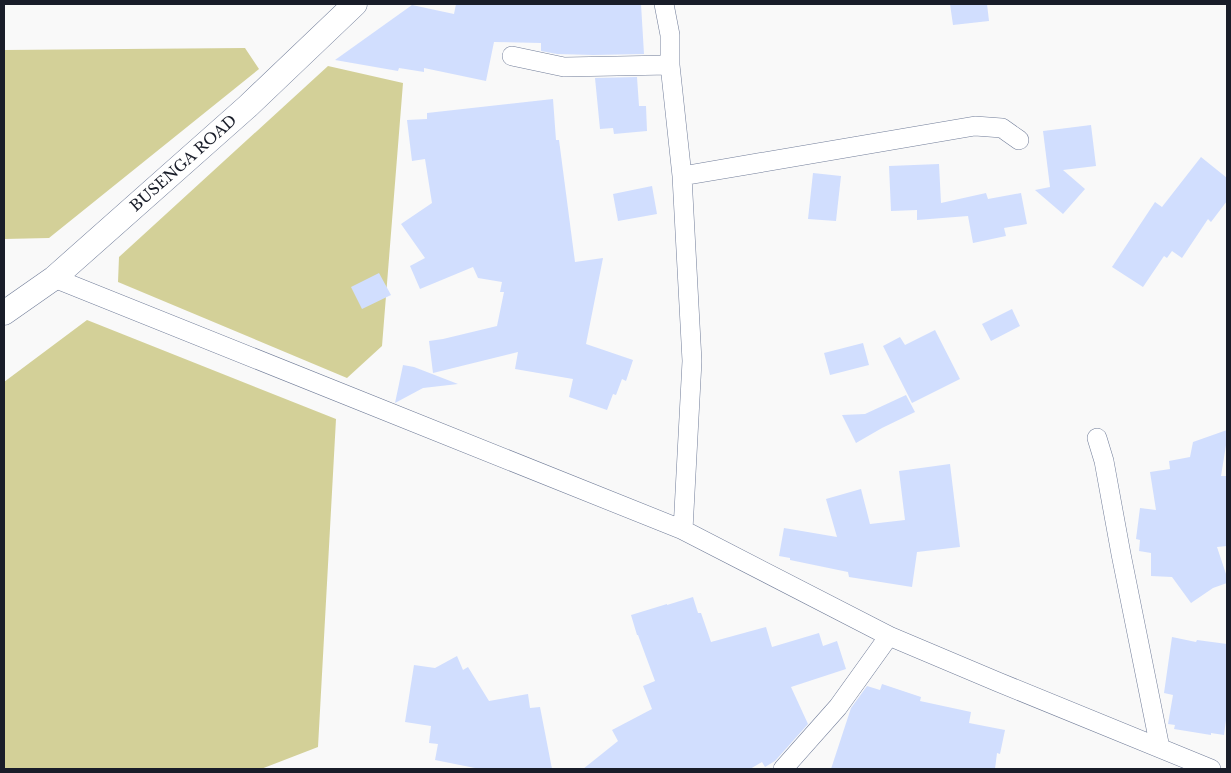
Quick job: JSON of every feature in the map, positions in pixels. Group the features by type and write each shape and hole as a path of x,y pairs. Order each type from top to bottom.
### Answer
{"street":[{"name":"BUSENGA ROAD","path":"4,314 54,278 248,106 356,4"},
{"path":"664,4 670,35 670,65 682,176 692,361 683,530"},
{"path":"512,56 564,66 670,65"},
{"path":"682,176 975,126 1002,128 1019,140"},
{"path":"54,278 683,530 889,636 1211,769"},
{"path":"1097,438 1104,462 1160,748"},
{"path":"783,769 838,706 889,636"}],"shaded area":[{"path":"245,48 259,69 49,238 4,239 4,50"},
{"path":"328,66 403,83 382,346 347,378 118,282 119,257"},
{"path":"87,320 336,419 318,747 261,769 4,769 4,382"}],"building":[{"path":"456,4 641,4 644,54 557,54 541,51 541,43 494,42 486,81 424,68 424,72 399,68 398,71 335,60 412,5 454,14"},
{"path":"950,4 987,4 989,21 953,25"},
{"path":"637,77 639,106 646,106 647,131 614,134 613,128 600,129 595,78"},
{"path":"553,99 556,140 559,140 575,262 603,258 586,344 633,360 626,381 622,379 616,395 613,394 607,410 569,397 573,379 515,369 518,352 433,373 429,341 497,326 504,292 500,292 502,282 478,278 473,267 420,289 410,266 425,258 401,224 432,203 425,159 412,161 407,120 427,119 427,113"},
{"path":"1091,125 1096,166 1063,170 1085,189 1063,214 1035,190 1050,187 1043,131"},
{"path":"1201,157 1227,178 1227,201 1211,222 1208,219 1182,258 1172,251 1167,258 1164,256 1143,287 1112,267 1155,202 1162,207"},
{"path":"939,164 941,203 986,193 988,199 1021,193 1027,224 1004,228 1006,236 973,243 968,216 917,220 917,210 891,211 889,166"},
{"path":"813,173 841,176 836,221 808,219"},
{"path":"652,186 657,214 618,221 613,194"},
{"path":"379,273 391,295 362,309 351,287"},
{"path":"1012,309 1020,326 991,341 982,324"},
{"path":"935,330 960,379 912,403 883,346 900,337 905,345"},
{"path":"863,343 869,365 830,375 824,353"},
{"path":"403,365 414,367 458,384 423,388 395,403"},
{"path":"906,395 915,412 856,443 842,415 865,414"},
{"path":"1227,430 1221,476 1227,476 1227,546 1217,547 1227,577 1227,583 1213,588 1191,603 1172,577 1151,576 1151,553 1139,551 1140,540 1136,539 1140,508 1156,510 1150,472 1170,469 1169,461 1190,457 1193,442"},
{"path":"950,464 960,547 917,552 912,587 849,577 848,572 779,556 784,528 837,537 826,499 861,489 870,524 905,520 899,471"},
{"path":"693,597 711,642 766,627 772,647 819,633 823,646 837,641 846,669 791,687 808,724 775,761 765,767 762,762 750,769 583,769 618,741 612,730 652,709 643,686 655,681 631,615"},
{"path":"1172,637 1196,642 1197,640 1227,644 1227,713 1224,735 1211,733 1211,735 1174,729 1175,725 1168,724 1173,695 1164,693"},
{"path":"457,656 463,670 468,667 489,701 528,694 530,708 540,707 552,769 480,769 435,760 438,744 429,743 431,726 405,722 414,665 435,668"},
{"path":"882,684 921,697 920,701 971,712 969,723 1005,730 1000,754 997,753 995,769 831,769 851,708 867,686 880,690"}]}
